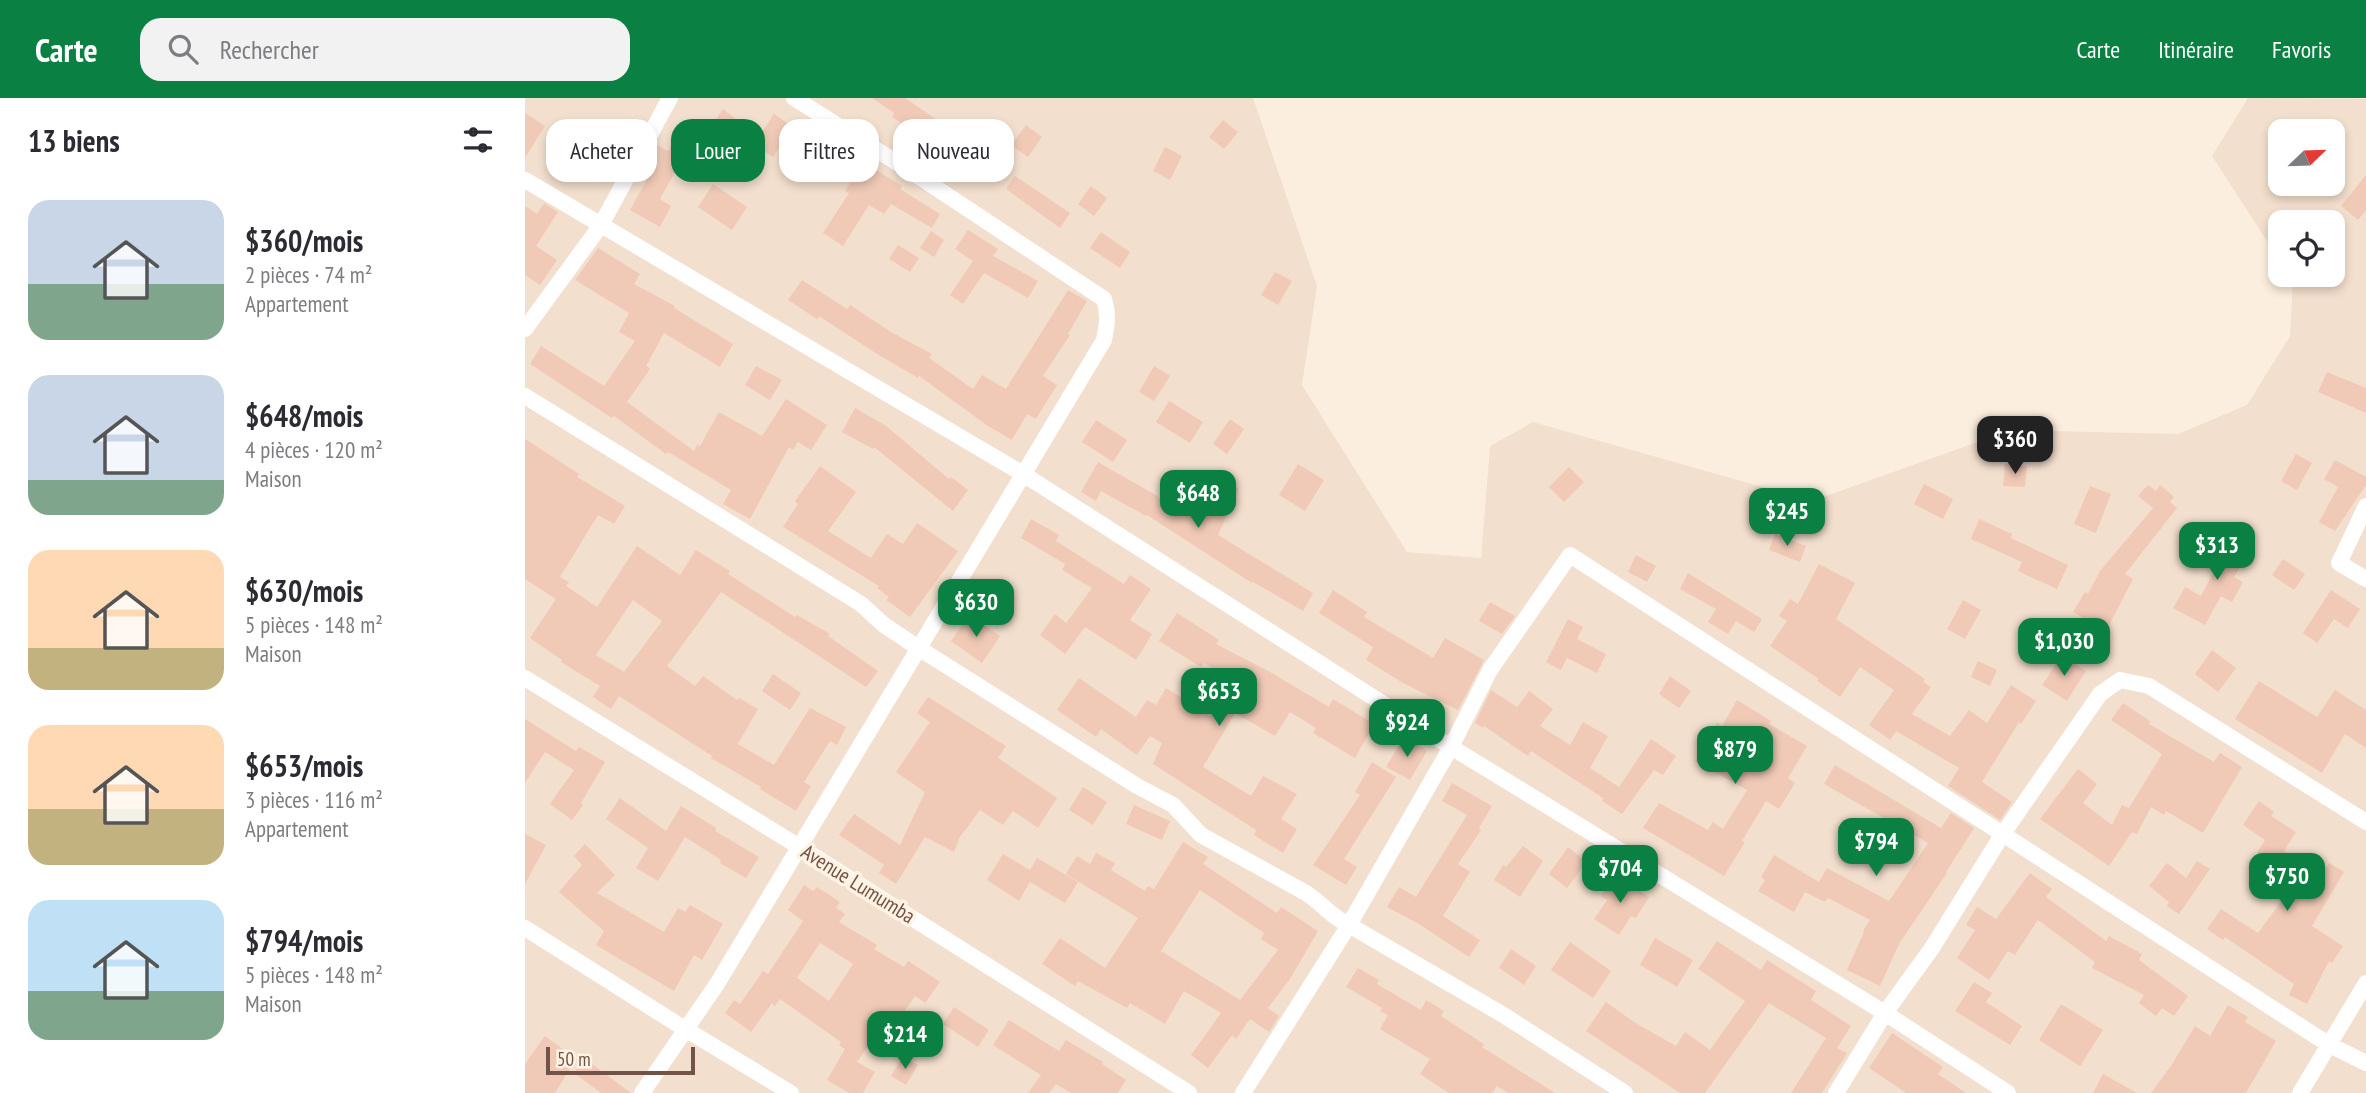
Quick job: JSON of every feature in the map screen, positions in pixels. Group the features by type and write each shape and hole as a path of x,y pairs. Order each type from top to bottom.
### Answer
{"street":[{"path":"525,329 601,225 670,98"},
{"path":"642,1093 717,984 1104,340 1108,311 1104,299 794,98"},
{"path":"525,180 1023,474 1451,747 1885,1013 2008,1093"},
{"path":"525,396 861,604 884,625 920,649 1137,786 1173,805 1201,835 1307,893 1321,902 1336,919 1505,1016 1625,1093"},
{"path":"2366,506 2339,563 2366,579"},
{"path":"1243,1093 1349,925 1451,747 1490,670 1570,555 2328,1044 2366,1063"},
{"name":"Avenue Lumumba","path":"525,678 798,846 1189,1093"},
{"path":"1836,1093 1885,1013 1932,948 2002,835 2100,694 2120,680 2149,686 2366,822"},
{"path":"525,928 685,1030 791,1093"},
{"path":"2300,1093 2366,984"}],"shaded area":[{"path":"525,98 1253,98 1317,286 1302,385 1407,552 1481,558 1490,446 1533,422 1812,501 2011,430 2178,434 2247,405 2290,336 2293,287 2345,287 2345,210 2268,210 2268,242 2212,156 2248,98 2366,99 2366,1093 525,1093"}],"building":[{"path":"872,98 905,98 936,119 895,119 892,117 894,113"},
{"path":"723,109 735,118 734,119 716,119"},
{"path":"525,113 545,126 525,158"},
{"path":"774,114 781,119 779,119 779,147 773,157 765,152 765,128"},
{"path":"1223,120 1238,132 1224,149 1209,137"},
{"path":"1026,125 1042,137 1028,157 1014,147 1014,141"},
{"path":"657,145 668,151 671,146 671,179 660,199 671,206 660,227 630,210 646,182 657,182"},
{"path":"1165,147 1182,156 1170,180 1153,171"},
{"path":"879,172 902,186 900,189 940,214 932,228 891,204 884,214 869,205 843,246 823,233 849,193 845,191 850,183 879,182"},
{"path":"2366,175 2366,210 2358,220 2341,206"},
{"path":"1014,177 1070,213 1060,228 1006,189 1014,182"},
{"path":"713,184 747,207 732,230 698,207"},
{"path":"1091,186 1107,198 1094,216 1078,204"},
{"path":"544,203 558,212 536,246 557,260 540,285 525,275 525,206 537,214"},
{"path":"968,230 998,249 993,256 1038,281 1028,298 984,273 963,304 950,295 973,261 955,249"},
{"path":"931,231 944,240 934,257 920,248"},
{"path":"1101,232 1130,252 1120,268 1090,248"},
{"path":"898,245 919,258 910,272 889,259"},
{"path":"598,248 640,274 634,284 675,306 674,308 733,344 720,367 664,333 646,366 650,369 627,402 694,451 697,445 700,446 719,412 762,436 786,399 827,425 811,450 798,442 793,450 789,447 750,519 723,504 731,490 668,452 666,454 614,416 612,418 530,364 541,346 604,386 635,341 619,332 629,313 575,280"},
{"path":"1275,272 1292,281 1278,305 1261,295"},
{"path":"802,280 847,309 850,305 891,332 932,354 929,358 973,389 982,375 1006,389 1068,290 1087,301 1068,334 1070,335 1043,376 1057,385 1036,419 1027,414 1012,440 919,376 918,378 819,316 817,319 788,300"},
{"path":"756,366 782,380 770,400 745,385"},
{"path":"1154,366 1170,376 1154,401 1139,392"},
{"path":"2327,372 2366,388 2366,413 2318,392"},
{"path":"1169,401 1203,422 1190,443 1156,422"},
{"path":"855,408 886,426 949,479 951,477 968,490 953,511 874,447 873,449 842,432"},
{"path":"1230,419 1244,429 1227,454 1213,444"},
{"path":"1096,420 1127,440 1113,462 1082,442"},
{"path":"525,439 579,474 577,477 625,506 614,524 598,515 560,577 569,582 566,586 597,607 637,546 680,575 696,550 795,617 797,615 830,634 828,636 878,671 866,687 721,592 667,666 695,686 703,676 737,700 739,698 758,709 738,744 774,765 810,708 846,727 837,745 830,741 804,782 811,786 796,811 619,696 611,709 593,697 600,686 561,662 562,660 530,638 556,599 525,579","holes":["633,600 662,621 624,672 596,655"]},
{"path":"2296,454 2312,463 2297,490 2281,481"},
{"path":"2335,460 2366,477 2366,485 2335,531 2319,522 2338,487 2324,479"},
{"path":"1098,462 1180,509 1182,506 1188,510 1191,506 1209,517 1224,482 1239,489 1218,535 1313,593 1303,611 1252,583 1147,515 1101,491 1096,501 1081,492"},
{"path":"1298,464 1324,480 1305,511 1279,495"},
{"path":"2005,464 2027,466 2025,487 2003,486"},
{"path":"820,466 856,492 828,531 871,558 887,534 903,544 917,523 958,551 910,617 886,600 889,597 877,588 879,586 783,527 798,504 795,501"},
{"path":"1569,467 1584,482 1564,502 1549,487"},
{"path":"1924,484 1953,499 1943,519 1914,504"},
{"path":"2148,485 2156,491 2160,485 2174,497 2170,502 2177,508 2125,574 2133,579 2106,631 2073,612 2085,592 2088,594 2100,571 2153,508 2138,496"},
{"path":"2090,486 2111,494 2096,533 2074,524"},
{"path":"1031,519 1059,535 1056,541 1124,584 1130,575 1151,589 1130,620 1152,634 1136,660 1085,627 1065,654 1040,635 1055,614 1066,623 1092,588 1062,570 1065,564 1021,538"},
{"path":"1979,519 2012,534 2011,538 2068,565 2057,589 2018,571 2022,562 1971,539"},
{"path":"2232,530 2254,543 2234,577 2243,582 2232,602 2221,596 2205,625 2173,608 2185,587 2201,596 2228,545 2224,543"},
{"path":"1775,534 1806,546 1800,562 1769,550"},
{"path":"1636,555 1656,566 1647,582 1628,572"},
{"path":"2283,559 2305,574 2294,590 2272,575"},
{"path":"1819,564 1855,583 1836,619 1925,679 1923,682 1931,687 1912,714 1950,736 1969,710 1987,723 2011,685 2036,701 2021,724 2019,722 1982,782 2012,802 2000,820 1948,786 1959,768 1896,731 1890,740 1869,725 1894,690 1860,667 1840,697 1817,681 1819,679 1770,646 1787,621 1779,616 1790,599 1798,604"},
{"path":"1688,573 1762,619 1754,632 1736,621 1728,634 1708,622 1716,609 1680,589"},
{"path":"1333,590 1367,612 1364,617 1433,658 1445,638 1484,660 1458,710 1403,683 1366,660 1373,647 1319,613"},
{"path":"2331,590 2360,609 2348,628 2334,619 2317,643 2303,633"},
{"path":"1963,600 1981,610 1965,639 1947,629"},
{"path":"1490,602 1515,616 1502,634 1479,621"},
{"path":"1177,613 1219,640 1216,644 1329,707 1333,699 1374,724 1355,758 1313,733 1316,728 1290,712 1275,736 1235,713 1203,767 1251,796 1263,776 1297,794 1281,819 1297,829 1283,853 1254,835 1256,830 1153,764 1162,743 1150,736 1137,755 1101,729 1096,737 1057,710 1079,678 1136,717 1147,700 1156,705 1166,688 1211,716 1232,678 1204,663 1201,667 1159,641"},
{"path":"969,615 1000,636 982,663 951,641"},
{"path":"1568,619 1583,627 1577,639 1606,654 1597,673 1567,658 1561,670 1546,662"},
{"path":"2212,650 2236,668 2218,692 2195,674"},
{"path":"2062,655 2086,671 2067,701 2042,685"},
{"path":"1978,661 1997,670 1990,686 1971,677"},
{"path":"773,674 801,693 790,710 762,691"},
{"path":"1670,676 1691,691 1679,708 1659,694"},
{"path":"2259,681 2317,717 2335,690 2366,710 2366,748 2345,734 2322,773 2235,719"},
{"path":"1491,690 1517,707 1529,691 1553,709 1540,726 1570,745 1583,722 1608,736 1590,768 1619,787 1651,739 1676,756 1663,775 1654,770 1622,814 1602,801 1603,798 1531,751 1528,756 1484,726 1483,728 1475,723"},
{"path":"928,697 1006,746 998,758 1057,798 1038,828 1013,811 1003,825 980,810 960,837 954,852 925,837 896,884 879,873 884,865 839,835 854,814 900,845 925,792 896,772 930,722 917,713"},
{"path":"1737,700 1771,721 1769,724 1807,746 1788,778 1795,783 1779,809 1766,801 1724,876 1643,828 1659,803 1708,830 1713,822 1723,829 1747,790 1695,761 1717,723 1722,726"},
{"path":"2123,703 2150,721 2149,724 2214,762 2220,753 2242,767 2203,833 2166,811 2164,815 2151,807 2137,834 2132,832 2109,866 2040,819 2078,769 2097,784 2083,803 2112,825 2122,805 2129,808 2162,754 2111,720"},
{"path":"525,719 576,751 579,747 605,762 581,803 583,805 572,820 550,804 574,770 545,752 525,783"},
{"path":"1404,737 1427,751 1410,780 1386,767"},
{"path":"1372,762 1396,777 1344,859 1357,867 1346,885 1313,865 1360,795 1355,792"},
{"path":"1835,765 1941,828 1951,813 1974,828 1899,944 1880,986 1847,970 1870,920 1828,898 1825,902 1805,892 1794,912 1758,891 1765,880 1761,877 1774,855 1819,882 1827,868 1889,901 1928,843 1824,784"},
{"path":"1452,783 1492,806 1479,828 1481,830 1458,864 1470,872 1443,916 1480,940 1469,957 1419,924 1387,907 1399,887 1416,897 1467,815 1442,801"},
{"path":"1083,787 1107,802 1093,825 1069,810"},
{"path":"620,798 666,831 681,806 716,828 715,831 759,857 746,878 685,837 658,881 636,868 648,848 606,819"},
{"path":"2259,801 2274,812 2271,816 2296,832 2284,851 2322,874 2329,863 2344,872 2312,926 2343,946 2332,963 2329,961 2307,1004 2289,995 2294,984 2225,937 2223,940 2207,929 2221,909 2258,933 2291,888 2276,879 2282,870 2257,853 2265,840 2243,825"},
{"path":"1134,805 1170,821 1162,840 1126,824"},
{"path":"525,834 546,845 525,884"},
{"path":"1183,842 1208,857 1203,864 1277,913 1281,907 1318,931 1290,979 1268,1008 1279,1016 1269,1032 1250,1019 1236,1039 1232,1035 1208,1068 1191,1055 1221,1013 1184,991 1165,1024 1130,1003 1127,1008 1078,981 1075,986 1042,964 1060,938 1105,968 1138,918 1066,874 1077,856 1090,864 1096,853 1115,863 1111,870 1145,891 1148,886 1154,889","holes":["1200,890 1264,933 1261,939 1278,950 1240,1000 1161,951"]},
{"path":"585,844 615,875 597,893 664,932 678,908 685,912 690,905 723,924 702,960 694,955 674,991 596,945 604,931 559,892 582,865 574,856"},
{"path":"1523,846 1543,861 1520,897 1494,880 1503,865 1506,867"},
{"path":"1568,847 1587,862 1567,888 1549,874"},
{"path":"1003,854 1030,870 1037,858 1078,882 1065,903 1030,882 1019,901 987,880"},
{"path":"2197,861 2210,869 2179,914 2167,906 2169,902 2149,886 2167,863 2186,878"},
{"path":"2030,873 2052,889 2046,897 2106,941 2109,936 2142,954 2139,960 2188,996 2174,1016 2162,1008 2156,1016 2139,1003 2144,995 2092,968 2095,962 2038,920 2015,955 2008,951 1989,980 1957,958 1975,930 1966,925 1977,907 1996,919"},
{"path":"1614,875 1649,897 1636,918 1631,916 1619,935 1594,919 1607,900 1601,896"},
{"path":"804,885 813,891 817,887 840,902 836,908 845,914 839,922 877,945 874,949 904,967 908,961 940,982 925,1003 915,996 891,1030 883,1024 857,1062 875,1072 863,1093 849,1093 827,1080 845,1049 839,1045 841,1042 780,999 775,1006 772,1003 751,1032 725,1013 734,1000 740,1004 763,971 768,974 803,921 788,910","holes":["820,943 853,964 829,1001 797,978"]},
{"path":"1655,938 1693,960 1677,987 1640,965"},
{"path":"1717,941 1761,970 1767,960 1816,991 1811,1000 1851,1026 1837,1048 1847,1053 1822,1093 1791,1093 1826,1038 1769,1003 1705,1093 1680,1093 1586,1031 1606,1002 1676,1046 1685,1032 1710,1050 1745,1001 1698,969"},
{"path":"1570,942 1611,971 1593,998 1551,970"},
{"path":"1511,949 1536,966 1524,985 1499,968"},
{"path":"1358,968 1379,980 1377,984 1421,1010 1426,1000 1444,1011 1441,1016 1484,1044 1482,1047 1555,1093 1508,1093 1497,1086 1492,1093 1449,1093 1420,1074 1430,1059 1380,1029 1388,1015 1380,1011 1382,1008 1346,987"},
{"path":"1974,982 1992,993 1986,1002 2022,1026 2010,1045 1955,1011"},
{"path":"2061,1004 2103,1030 2080,1066 2039,1040"},
{"path":"2228,1005 2248,1017 2245,1022 2276,1041 2246,1093 2151,1093 2195,1026 2210,1036"},
{"path":"954,1007 989,1030 978,1047 943,1024"},
{"path":"1009,1020 1059,1051 1066,1040 1103,1062 1102,1064 1126,1080 1118,1093 1071,1093 1056,1084 1049,1093 1028,1093 1041,1075 993,1045"},
{"path":"1892,1033 1943,1067 1938,1074 1966,1093 1906,1093 1869,1068"},
{"path":"545,1036 576,1059 555,1093 525,1093 525,1064"},
{"path":"903,1056 918,1065 906,1085 891,1076"},
{"path":"584,1058 631,1093 601,1093 574,1073"},
{"path":"2103,1074 2137,1093 2093,1093"}]}
